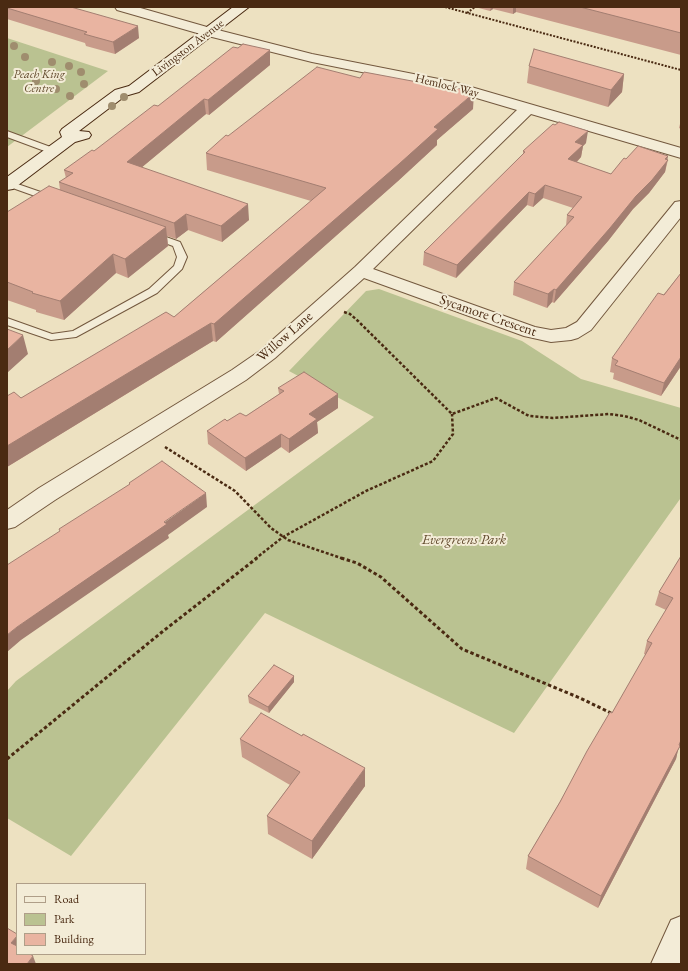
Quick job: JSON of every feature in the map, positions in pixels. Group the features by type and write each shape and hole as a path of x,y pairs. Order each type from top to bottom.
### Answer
{"street":[{"name":"Hemlock Way","path":"122,7 209,32 352,67 449,85 681,153"},
{"name":"Livingston Avenue","path":"8,184 70,138 82,136 133,96 134,89 242,7"},
{"name":"Willow Lane","path":"7,521 53,490 239,375 268,354 361,271 528,108"},
{"name":"Sycamore Crescent","path":"361,271 531,332 551,336 571,334 584,326 681,206"},
{"path":"666,964 681,930"}],"lane":[{"path":"7,134 53,151"},
{"path":"8,184 61,202"},
{"path":"7,321 51,337 76,334 153,291 178,267 182,257 177,244 140,231"}],"path":[{"path":"445,7 681,70"},
{"path":"466,13 474,7"},
{"path":"7,759 162,632 283,537 366,491 433,461 453,434 452,414 358,321 350,314 343,312"},
{"path":"452,414 496,398 529,416 553,418 609,414 624,416 639,420 681,440"},
{"path":"164,446 235,491 271,528 283,537 358,563 381,577 462,648 614,714"}],"green space":[{"name":"Peach King Centre","path":"7,38 108,71 7,147"},
{"name":"Evergreens Park","path":"379,289 522,341 581,379 681,408 681,499 514,733 265,613 71,856 7,818 7,691 16,681 374,417 289,371 366,291"}],"building":[{"path":"7,7 71,7 138,26 113,42 84,34 87,32"},
{"path":"580,7 681,7 681,33"},
{"path":"243,44 270,50 208,100 204,99 127,162 248,204 221,226 186,214 174,223 59,182 73,173 64,170 92,150 94,151 154,105 158,106 233,47 238,48"},
{"path":"534,49 624,74 611,90 529,66"},
{"path":"317,67 360,78 364,72 444,87 447,85 474,93 434,127 438,129 399,164 214,324 211,323 7,446 7,396 14,392 21,398 166,312 174,317 326,188 206,153 226,135 228,136"},
{"path":"559,122 588,131 575,142 583,145 568,159 611,174 624,158 626,159 638,146 668,156 665,159 668,160 556,290 554,289 548,294 514,282 574,217 567,215 582,197 545,185 535,194 529,192 457,265 424,252 525,152 523,151 553,124 555,125"},
{"path":"49,186 166,227 125,259 113,254 60,301 32,293 33,292 7,282 7,212"},
{"path":"681,273 681,357 664,383 615,365 618,361 612,358 658,293 664,295"},
{"path":"7,329 23,335 7,350"},
{"path":"304,372 338,394 309,414 317,419 289,439 281,434 245,458 207,431 225,419 227,421 240,413 246,416 284,391 278,388"},
{"path":"162,461 206,493 164,522 167,524 7,635 7,565 60,531 59,529 130,484 129,483"},
{"path":"681,556 680,746 601,896 528,856 560,802 587,751 610,712 612,713 652,643 647,641 673,598 659,592"},
{"path":"274,665 294,676 268,707 248,696"},
{"path":"261,713 365,768 312,841 267,816 300,772 240,739"},
{"path":"7,928 16,933 16,937 11,943 16,946 16,955 33,956 27,964 7,964"}]}
